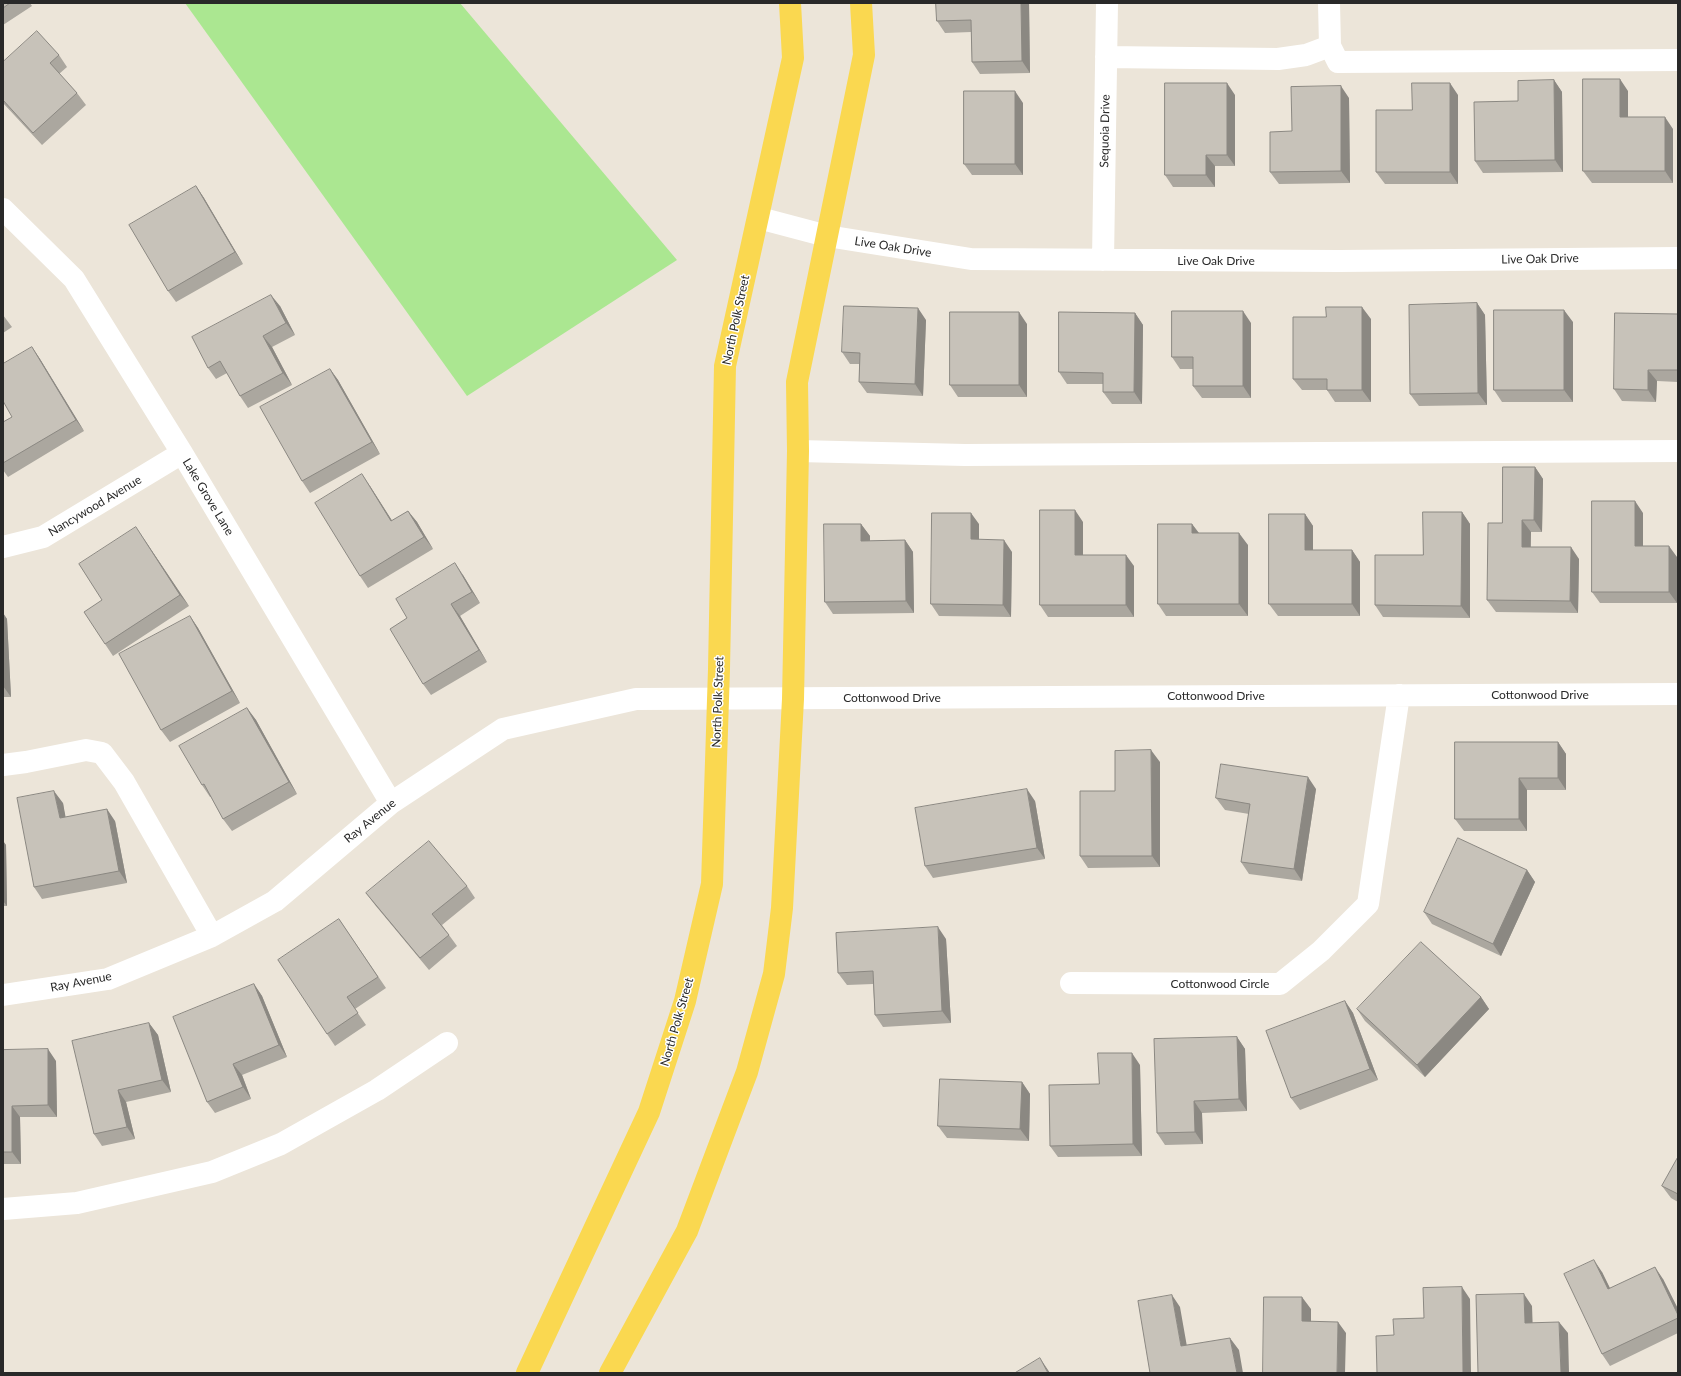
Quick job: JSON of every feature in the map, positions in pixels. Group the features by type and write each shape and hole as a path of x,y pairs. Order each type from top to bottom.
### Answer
{"main road":[{"name":"North Polk Street","path":"527,1373 649,1112 685,1001 712,884 719,699 725,366 759,218 793,58 790,3"},
{"path":"610,1373 687,1231 747,1072 774,974 782,908 793,698 798,451 797,382 864,55 861,3"}],"street":[{"name":"Sequoia Drive","path":"1104,260 1107,3"},
{"path":"1330,3 1330,46 1338,62 1678,60"},
{"path":"1106,57 1278,59 1306,55 1330,46"},
{"name":"Lake Grove Lane","path":"3,209 74,279 182,453 391,803"},
{"name":"Live Oak Drive","path":"759,218 827,236 971,259 1347,261 1678,258"},
{"path":"798,451 965,455 1678,451"},
{"name":"Nancywood Avenue","path":"3,547 43,537 182,453"},
{"name":"Cottonwood Drive","path":"754,699 1678,694"},
{"name":"Cottonwood Circle","path":"1071,983 1280,984 1321,951 1368,904 1399,696"},
{"name":"Ray Avenue","path":"3,995 108,979 212,936 275,901 391,803 503,729 636,698 754,699"},
{"path":"3,765 86,750 102,753 124,782 212,936"},
{"path":"3,1210 77,1203 212,1172 281,1144 377,1090 447,1043"}],"green space":[{"path":"185,3 460,3 677,260 467,396"}],"building":[{"path":"3,3 10,3 3,8"},
{"path":"936,3 1021,3 1022,61 972,62 971,20 937,21"},
{"path":"37,31 59,55 50,63 77,93 33,133 3,100 3,62"},
{"path":"1583,79 1620,79 1620,117 1665,117 1665,171 1583,171"},
{"path":"1554,80 1555,160 1475,161 1474,102 1518,101 1518,81"},
{"path":"1165,83 1227,83 1227,155 1206,155 1206,175 1165,175"},
{"path":"1412,83 1450,83 1450,172 1376,172 1376,110 1412,110"},
{"path":"1341,86 1341,171 1270,172 1270,132 1292,131 1291,87"},
{"path":"964,91 1015,91 1015,164 964,164"},
{"path":"196,186 235,252 168,291 129,225"},
{"path":"271,295 286,323 263,336 283,373 240,396 220,361 208,368 192,337"},
{"path":"1477,303 1478,393 1410,394 1409,305"},
{"path":"844,306 918,308 915,384 859,382 860,353 842,352"},
{"path":"1326,307 1362,307 1362,390 1327,390 1327,379 1293,379 1293,317 1326,317"},
{"path":"1494,310 1564,310 1564,390 1494,390"},
{"path":"1172,311 1243,311 1243,386 1193,386 1193,357 1172,357"},
{"path":"950,312 1019,312 1019,385 950,385"},
{"path":"1059,312 1135,313 1134,392 1103,392 1103,373 1059,372"},
{"path":"1615,313 1678,314 1678,370 1648,370 1648,390 1614,389"},
{"path":"32,347 76,420 3,463 3,422 12,417 3,401 3,364"},
{"path":"330,369 372,442 302,481 260,407"},
{"path":"1503,467 1535,467 1534,520 1522,520 1522,547 1571,547 1570,601 1487,600 1488,523 1502,523"},
{"path":"362,474 391,521 408,511 424,537 360,576 315,503"},
{"path":"1592,501 1635,501 1635,546 1669,546 1669,592 1592,592"},
{"path":"1040,510 1075,510 1075,555 1126,555 1126,605 1040,605"},
{"path":"1423,512 1462,512 1461,606 1375,605 1375,555 1423,555"},
{"path":"932,513 971,513 971,539 1004,540 1003,605 931,604"},
{"path":"1269,514 1305,514 1305,550 1352,550 1352,604 1269,604"},
{"path":"824,524 861,524 861,541 905,540 906,601 825,602"},
{"path":"1158,524 1192,524 1192,533 1239,533 1239,604 1158,604"},
{"path":"136,527 180,595 105,644 84,612 102,600 79,564"},
{"path":"455,563 472,592 451,604 479,650 423,684 390,629 407,618 396,599"},
{"path":"190,616 232,691 161,730 119,654"},
{"path":"247,708 289,782 223,819 204,784 202,785 179,746"},
{"path":"1455,742 1558,742 1558,778 1519,778 1519,819 1455,819"},
{"path":"1151,750 1152,856 1080,856 1080,791 1115,791 1115,751"},
{"path":"1221,764 1308,777 1294,869 1241,862 1250,804 1216,798"},
{"path":"1027,789 1037,848 925,866 915,808"},
{"path":"54,791 60,818 107,809 119,871 34,887 17,798"},
{"path":"1458,838 1527,870 1493,944 1424,912"},
{"path":"429,841 467,886 432,914 449,935 420,958 366,893"},
{"path":"339,919 378,977 347,997 358,1013 327,1034 278,960"},
{"path":"938,927 942,1011 875,1015 873,971 838,973 836,933"},
{"path":"1421,942 1481,997 1417,1065 1357,1009"},
{"path":"254,984 279,1045 233,1064 243,1087 207,1102 173,1017"},
{"path":"1345,1001 1370,1069 1291,1098 1266,1031"},
{"path":"149,1023 162,1080 118,1090 127,1127 94,1134 72,1041"},
{"path":"1237,1037 1239,1099 1194,1101 1195,1132 1157,1133 1154,1039"},
{"path":"48,1049 48,1105 12,1106 12,1152 3,1152 3,1050"},
{"path":"1098,1053 1132,1053 1133,1144 1050,1146 1049,1085 1099,1084"},
{"path":"940,1079 1022,1082 1020,1129 938,1126"},
{"path":"1678,1157 1678,1194 1662,1186"},
{"path":"1594,1260 1608,1289 1655,1267 1678,1315 1678,1318 1602,1354 1564,1274"},
{"path":"1462,1287 1463,1373 1377,1373 1376,1336 1394,1335 1393,1319 1424,1318 1423,1288"},
{"path":"1524,1294 1525,1323 1559,1322 1561,1373 1478,1373 1476,1295"},
{"path":"1172,1295 1181,1346 1230,1338 1237,1373 1150,1373 1138,1301"},
{"path":"1264,1297 1302,1297 1302,1321 1338,1322 1337,1373 1263,1373"},
{"path":"1040,1358 1048,1373 1015,1373"}]}
